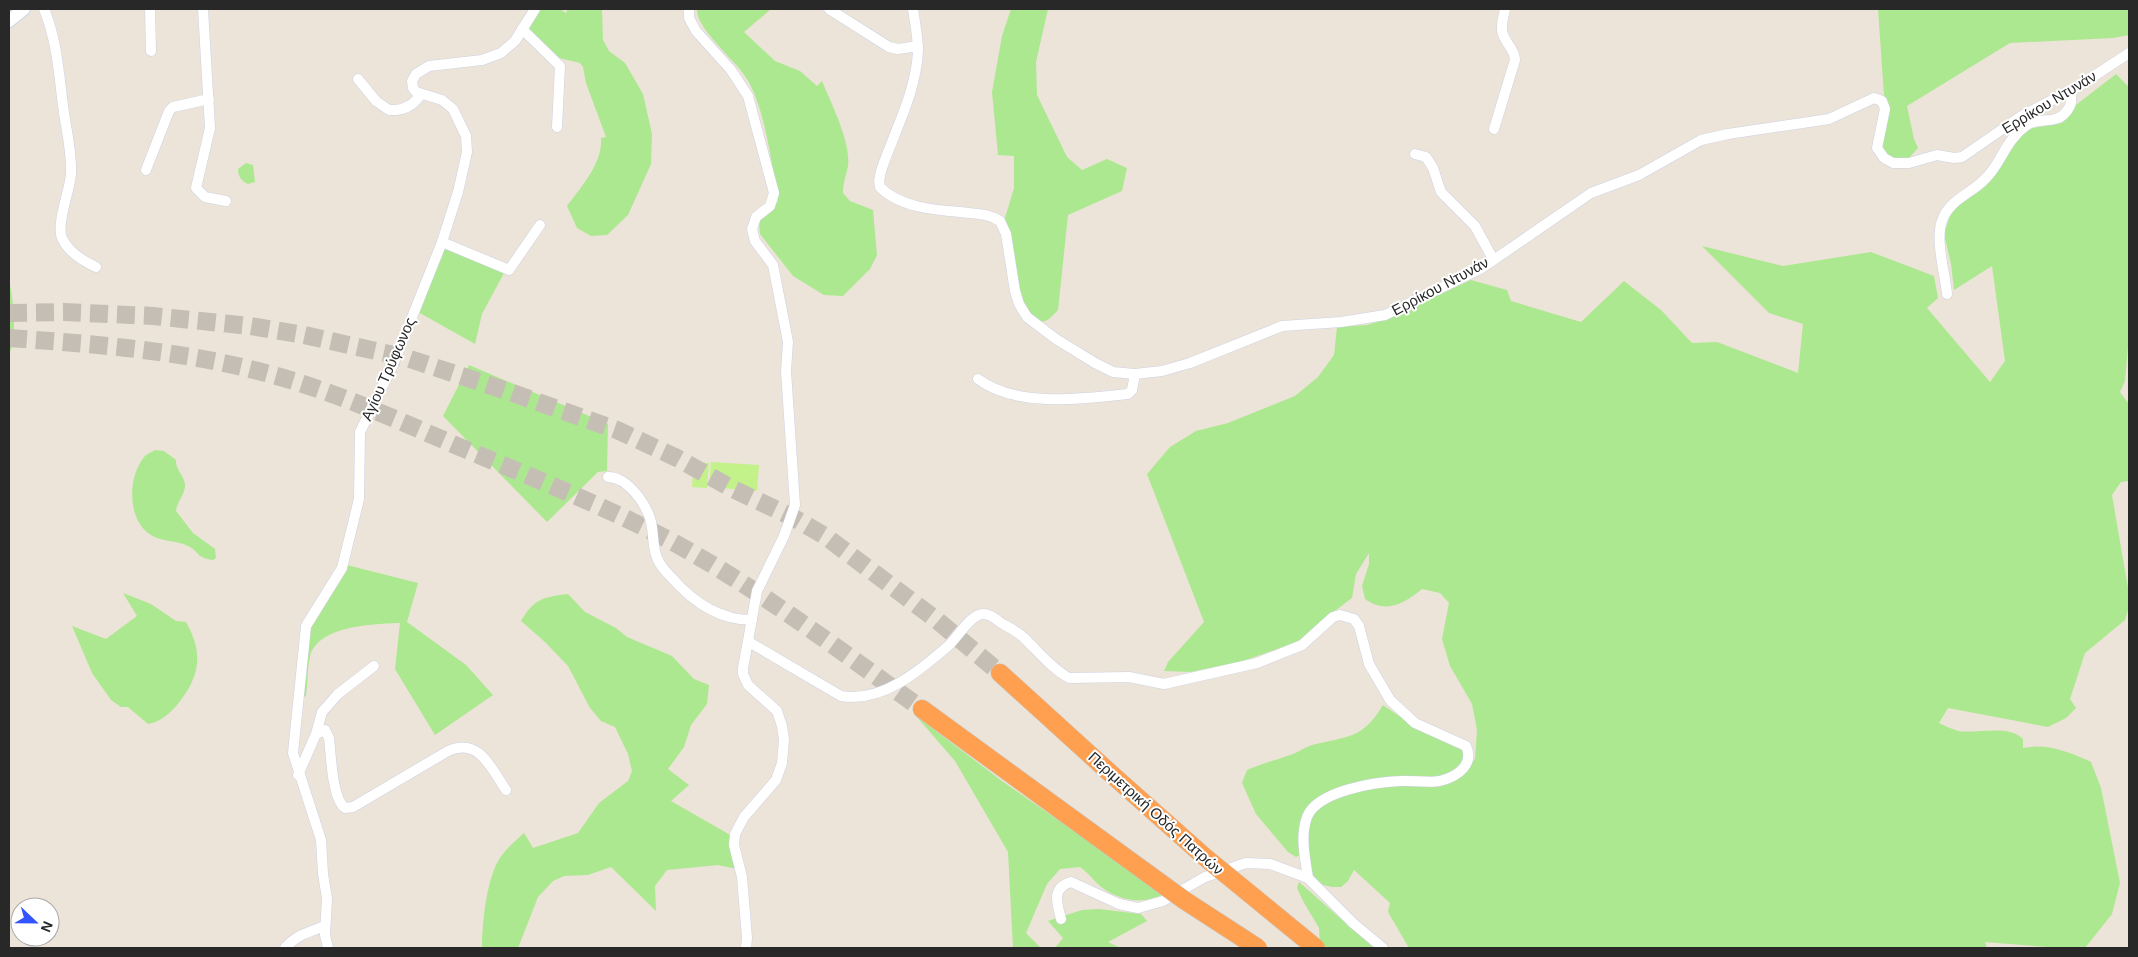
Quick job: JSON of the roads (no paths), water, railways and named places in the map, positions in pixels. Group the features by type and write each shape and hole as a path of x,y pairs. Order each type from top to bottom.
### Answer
{"highway":[{"name":"Περιμετρική Οδός Πατρών","path":"1000,673 1206,858 1316,948"},
{"path":"922,709 1184,900 1258,948"}],"street":[{"path":"9,21 24,9"},
{"path":"44,9 58,56 70,154 71,174 64,205 61,236 68,247 83,261 96,267"},
{"path":"150,9 151,51"},
{"path":"203,9 209,99 209,134 196,188 204,197 226,201"},
{"path":"358,79 376,101 390,110 408,106 414,103 421,94 415,91 412,85 414,78 419,72 437,64 492,57 510,46 535,9"},
{"path":"689,9 689,18 696,30 731,70 747,92 774,193 770,206 756,217 752,229 755,241 773,265 788,342 786,371 794,505 784,536 759,585 743,668 744,678 750,688 777,711 784,740 782,763 776,780 744,817 735,834 734,845 742,877 747,938 746,948"},
{"path":"829,9 889,47 898,49 918,46"},
{"name":"Ερρίκου Ντυνάν","path":"913,9 918,46 916,65 910,90 881,171 880,188 900,200 914,205 946,211 985,214 1000,221 1006,234 1018,301 1027,317 1095,363 1113,372 1135,374 1162,371 1190,363 1282,326 1341,322 1385,315 1482,268 1591,193 1639,174 1701,140 1728,134 1829,119 1874,98 1882,101 1885,106 1877,148 1886,160 1904,164 1937,155 1957,158 1970,153 2020,116 2070,91 2129,52"},
{"path":"1494,129 1515,60 1514,53 1502,34 1505,9"},
{"path":"522,29 560,66 557,127"},
{"path":"1948,294 1940,244 1943,218 1959,198 1988,176 2005,147 2016,134 2031,123 2049,121 2065,114 2072,100 2070,91"},
{"name":"Αγίου Τρύφωνος","path":"328,948 325,926 327,898 322,874 321,840 298,775 293,753 306,626 342,568 359,499 360,432 393,366 442,242 462,176 468,141 460,121 449,104 421,94"},
{"path":"146,170 172,107 209,99"},
{"path":"1415,154 1426,157 1433,168 1441,192 1475,226 1493,259"},
{"path":"442,242 509,270 540,225"},
{"path":"978,379 990,388 1024,397 1090,399 1128,394 1132,390 1135,374"},
{"path":"608,477 615,477 625,482 644,506 651,520 657,557 679,587 698,604 714,612 733,618 752,620"},
{"path":"749,642 841,696 854,698 878,693 898,684 949,645 975,616 983,613 992,616 1022,636 1060,673 1069,678 1128,677 1164,684 1257,663 1302,645 1333,618 1340,615 1354,619 1359,626 1369,664 1390,700 1415,723 1466,746 1469,752 1469,762 1463,769 1448,779 1427,782 1400,781 1361,786 1328,797 1315,805 1307,817 1305,833 1304,850 1308,878"},
{"path":"298,775 316,734 322,712 338,694 374,666"},
{"path":"316,734 325,730 329,738 337,794 341,805 345,808 353,807 448,751 459,747 468,747 477,751 506,790"},
{"path":"1060,919 1057,902 1058,891 1064,884 1071,882 1118,904 1138,908 1163,901 1206,877 1246,863 1270,864 1308,878 1353,923 1383,948"},
{"path":"286,948 302,934 325,926"}],"tunnel":[{"path":"9,313 64,312 153,316 250,326 304,335 407,358 617,430 677,458 825,536 938,621 1000,673"},
{"path":"9,338 134,349 227,364 308,386 382,414 588,501 667,539 765,598 922,709"}]}
